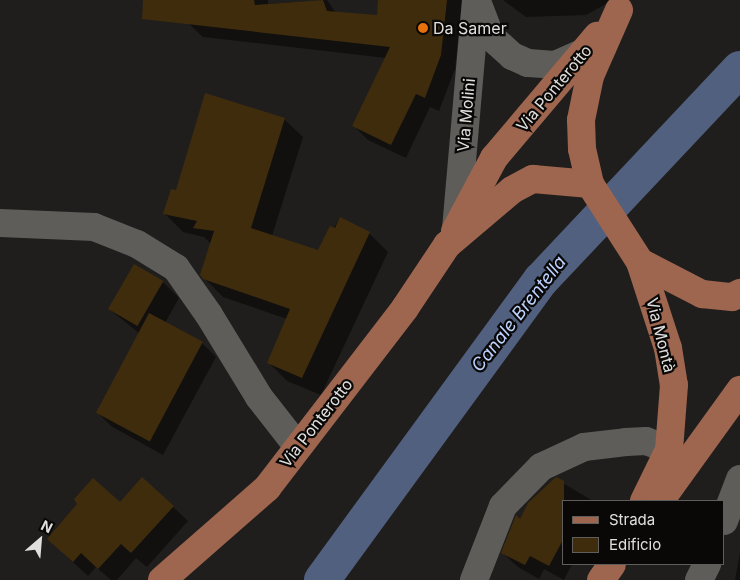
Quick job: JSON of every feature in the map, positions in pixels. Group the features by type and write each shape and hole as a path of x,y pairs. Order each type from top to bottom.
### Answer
{"main road":[{"name":"Via Ponterotto","path":"162,580 267,488 405,308 452,237 494,158 623,5"},
{"name":"Via Ponterotto","path":"623,5 590,76 581,120 582,150 592,187 638,259"},
{"name":"Via Ponterotto","path":"452,237 512,190 532,179 592,187"},
{"path":"638,259 702,294 732,297 740,293"},
{"name":"Via Montà","path":"638,259 668,348 674,385 670,450 645,500"},
{"path":"661,500 740,390"},
{"path":"601,580 611,565"}],"street":[{"name":"Via Molini","path":"477,0 490,36 512,56 528,63 554,65 584,52"},
{"name":"Via Molini","path":"452,237 477,0"},
{"path":"0,223 94,227 137,244 176,268 209,315 259,397 298,447"},
{"path":"474,580 503,506 541,467 584,448 617,443 646,441 670,450"},
{"path":"725,518 740,479"},
{"path":"699,580 706,565"}],"building":[{"path":"143,0 254,0 255,5 323,0 327,11 377,15 378,0 447,0 441,55 425,98 416,94 391,145 352,126 390,47 142,19"},
{"path":"205,93 285,118 251,228 318,250 330,226 335,228 340,217 370,232 302,378 267,363 290,309 203,279 200,275 214,231 193,228 197,221 163,214 171,189 176,190"},
{"path":"134,264 163,281 137,326 108,309"},
{"path":"149,313 203,342 150,441 96,413"},
{"path":"142,477 174,506 131,553 121,544 98,569 81,553 73,562 47,539 77,504 74,499 93,478 120,502"},
{"path":"556,477 564,481 562,542 549,566 530,556 525,565 501,553 516,515 520,519 528,503"}],"waterway":[{"name":"Canale Brentella","path":"322,580 541,280 740,69"}],"place":[{"name":"Da Samer","path":"423,28"}]}
